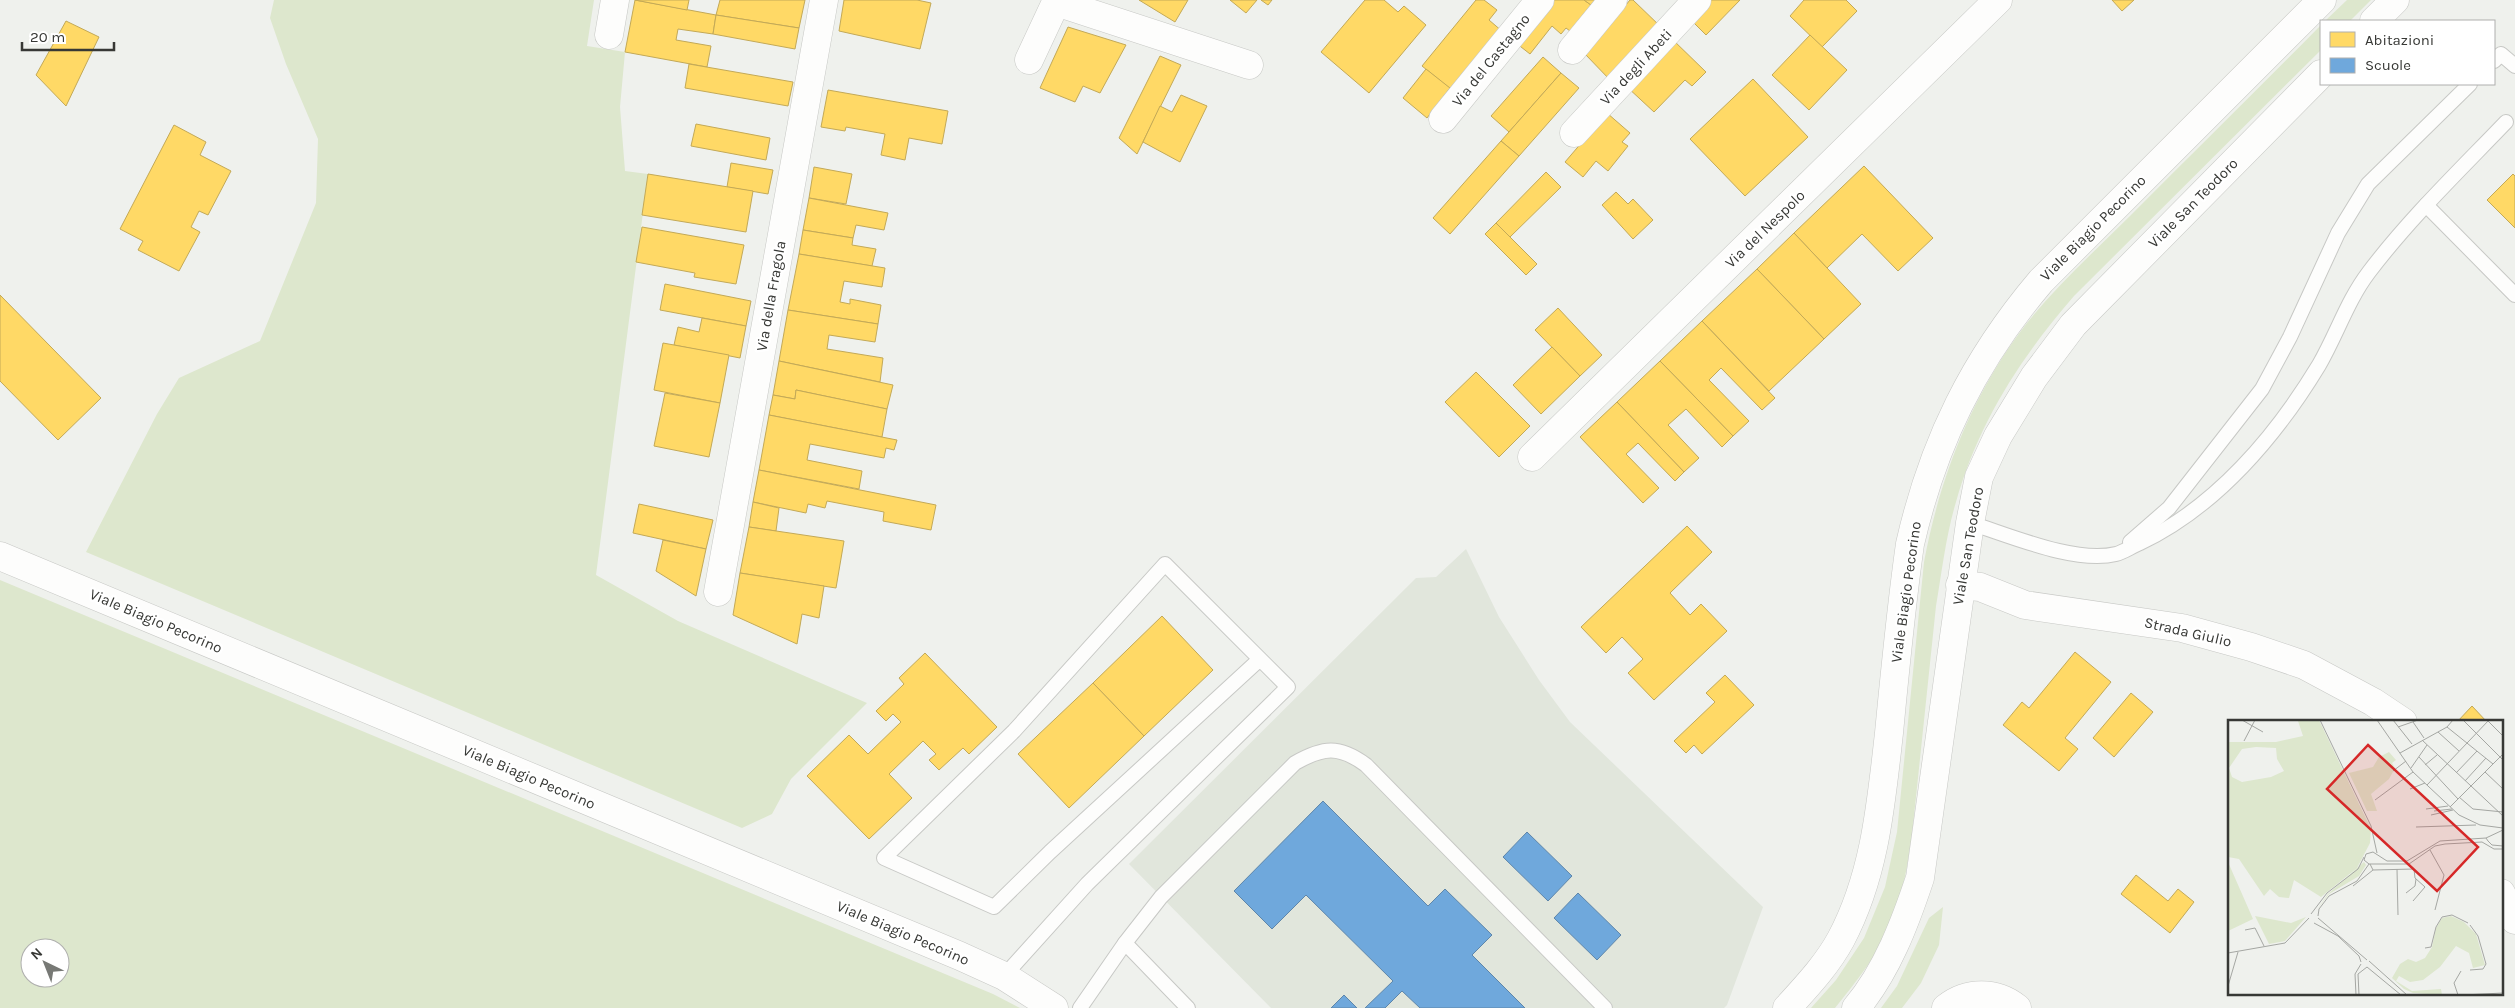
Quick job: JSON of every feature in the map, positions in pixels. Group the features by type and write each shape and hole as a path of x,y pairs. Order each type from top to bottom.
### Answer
{"street":[{"path":"609,35 615,0"},
{"name":"Via della Fragola","path":"718,592 824,0"},
{"name":"Via del Castagno","path":"1443,119 1540,0"},
{"path":"1572,50 1612,0"},
{"name":"Via degli Abeti","path":"1574,133 1697,0"},
{"name":"Via del Nespolo","path":"1532,457 1998,0"},
{"name":"Viale Biagio Pecorino","path":"1787,1008 1815,976 1840,941 1856,906 1867,874 1881,807 1910,544 1918,505 1954,411 1981,361 2002,330 2041,281 2322,0"},
{"path":"2375,20 2395,0"},
{"path":"1029,60 1057,1 1249,65"},
{"name":"Viale San Teodoro","path":"1856,1008 1865,997 1889,956 1908,914 1920,878 1970,523 1979,477 1998,436 2034,377 2073,324 2320,75"},
{"name":"Viale Biagio Pecorino","path":"0,556 1004,976 1054,1008"},
{"name":"Strada Giulio","path":"1960,585 1980,587 2025,605 2182,628 2250,647 2304,665 2373,702 2400,720"},
{"path":"2502,895 2515,920"},
{"path":"1946,1008 1969,996 1987,994 2010,1003 2017,1008"}],"lane":[{"path":"2495,60 2501,54 2515,66"},
{"path":"2116,554 2169,508 2262,389 2290,337 2338,233 2368,184 2469,85"},
{"path":"1970,523 2068,554 2091,556 2116,554 2168,529 2204,501 2252,456 2295,401 2319,364 2350,300 2368,274 2426,205 2506,122"},
{"path":"2426,205 2515,295"},
{"path":"1004,976 1080,891 1288,687 1260,659 1165,564 1014,731 884,858 994,908 1050,852 1260,659"},
{"path":"1080,1008 1125,943 1161,897 1295,763 1319,752 1341,751 1352,754 1366,765 1605,1008"},
{"path":"1125,943 1188,1008"}],"shaded area":[{"path":"1466,549 1499,617 1539,680 1570,722 1763,907 1727,1005 1724,1008 1271,1008 1129,864 1416,578 1436,577"}],"green space":[{"path":"274,0 594,0 587,46 625,52 620,107 625,171 648,174 596,575 678,621 867,703 791,779 772,814 742,828 86,552 157,414 179,378 260,341 316,203 318,139 286,64 270,18"},
{"path":"2347,0 2371,0 2351,20 2326,20"},
{"path":"2320,26 2320,51 2074,296 2019,367 1989,418 1965,473 1947,540 1936,606 1912,835 1899,900 1881,944 1835,1008 1811,1008 1836,980 1864,938 1885,887 1897,832 1924,562 1937,506 1955,451 1993,373 2021,330 2082,263"},
{"path":"0,580 993,994 1020,1008 0,1008"},
{"path":"1943,907 1939,945 1921,983 1902,1008 1881,1008 1897,986 1929,918"}],"building: Abitazioni":[{"path":"635,0 716,15 713,34 678,29 676,40 711,46 707,67 625,52"},
{"path":"635,0 689,0 687,10"},
{"path":"720,0 805,0 799,28 716,15"},
{"path":"844,0 917,0 931,3 920,49 839,31"},
{"path":"1139,0 1188,0 1175,22"},
{"path":"1230,0 1257,0 1246,13"},
{"path":"1261,0 1272,0 1268,5"},
{"path":"1365,0 1384,0 1398,12 1404,6 1426,25 1369,93 1321,52"},
{"path":"1476,0 1484,0 1497,10 1489,20 1503,32 1454,92 1422,66"},
{"path":"1551,0 1584,0 1591,5 1570,31 1566,28 1561,34 1552,26 1530,54 1516,43"},
{"path":"1584,0 1595,0 1591,5"},
{"path":"1630,0 1633,0 1662,28 1611,81 1585,54"},
{"path":"1709,0 1740,0 1706,35 1690,19"},
{"path":"1804,0 1846,0 1857,11 1822,47 1790,16"},
{"path":"2112,0 2134,0 2122,11"},
{"path":"716,15 799,28 795,49 713,34"},
{"path":"66,21 99,37 66,106 36,75"},
{"path":"1068,27 1126,45 1100,93 1083,86 1075,102 1040,88"},
{"path":"1810,35 1847,70 1809,110 1772,75"},
{"path":"1671,38 1706,72 1692,86 1685,80 1654,112 1626,86"},
{"path":"1160,56 1181,65 1137,154 1119,138"},
{"path":"1543,57 1561,73 1509,132 1491,116"},
{"path":"689,64 793,82 788,106 685,88"},
{"path":"1426,69 1450,88 1427,118 1403,98"},
{"path":"1561,73 1579,88 1519,156 1501,141"},
{"path":"1753,79 1808,137 1745,196 1690,139"},
{"path":"828,90 948,111 942,144 909,138 905,160 881,155 885,134 846,127 845,131 821,127"},
{"path":"1181,95 1207,106 1180,162 1143,142 1160,106 1172,112"},
{"path":"1607,113 1630,133 1622,142 1628,146 1608,171 1596,161 1583,177 1565,162"},
{"path":"696,124 770,138 766,160 691,146"},
{"path":"174,125 206,142 200,155 231,171 208,215 199,211 191,227 200,232 179,271 138,250 143,241 120,229"},
{"path":"1501,141 1519,156 1450,234 1433,218"},
{"path":"731,163 773,170 768,194 727,187"},
{"path":"1864,166 1933,238 1898,271 1862,234 1827,268 1794,233"},
{"path":"814,167 852,174 846,204 809,198"},
{"path":"1546,172 1561,187 1510,237 1496,223"},
{"path":"648,174 753,191 746,232 642,215"},
{"path":"2513,174 2515,176 2515,228 2487,200"},
{"path":"1616,192 1628,204 1633,199 1653,220 1633,239 1602,205"},
{"path":"809,198 888,213 884,230 856,225 853,238 803,230"},
{"path":"1496,223 1537,264 1526,275 1485,234"},
{"path":"642,227 744,245 736,284 694,277 695,273 636,262"},
{"path":"803,230 853,238 852,245 876,249 872,266 799,254"},
{"path":"1794,233 1861,304 1824,339 1757,269"},
{"path":"799,254 885,268 882,287 844,281 840,302 850,304 850,299 881,305 878,324 788,310"},
{"path":"1757,269 1824,339 1769,391 1702,321"},
{"path":"665,284 751,301 746,326 660,310"},
{"path":"0,295 101,398 58,440 0,381"},
{"path":"1558,308 1602,355 1580,376 1535,330"},
{"path":"788,310 878,324 875,342 829,335 827,349 883,358 880,382 779,361"},
{"path":"702,318 746,326 740,358 674,345 678,327 699,332"},
{"path":"1702,321 1775,398 1762,410 1721,368 1709,380 1749,421 1733,436 1660,361"},
{"path":"663,343 729,355 720,403 654,390"},
{"path":"1552,347 1580,376 1541,414 1513,385"},
{"path":"779,361 893,385 887,409 796,390 795,399 773,395"},
{"path":"1660,361 1733,436 1722,447 1686,409 1668,425 1699,458 1684,472 1617,402"},
{"path":"1476,372 1530,426 1499,457 1445,402"},
{"path":"796,390 887,409 882,437 769,415 773,395 795,399"},
{"path":"665,393 720,403 709,457 654,446"},
{"path":"1617,402 1684,472 1675,481 1638,443 1626,454 1659,488 1643,503 1580,437"},
{"path":"769,415 897,440 894,450 886,448 884,458 810,444 807,460 862,471 859,489 759,470"},
{"path":"759,470 936,505 931,530 883,521 884,512 827,501 825,508 808,504 806,513 753,502"},
{"path":"753,502 779,508 776,531 749,527"},
{"path":"639,504 713,520 706,549 633,533"},
{"path":"1687,526 1712,552 1670,593 1690,615 1701,604 1727,631 1654,700 1628,673 1643,659 1622,637 1606,653 1581,627"},
{"path":"749,527 844,541 836,588 740,573"},
{"path":"663,540 706,549 696,596 656,571"},
{"path":"740,573 824,586 819,618 802,614 797,644 733,615"},
{"path":"1162,616 1213,670 1144,736 1093,683"},
{"path":"2075,652 2111,682 2065,738 2078,749 2059,771 2003,725 2022,702 2029,708"},
{"path":"925,653 997,727 969,754 963,748 939,770 929,760 936,754 923,741 889,774 912,798 869,839 807,776 849,735 868,754 901,722 893,714 886,721 876,711 904,684 899,678"},
{"path":"1725,675 1754,705 1702,754 1694,745 1686,753 1674,741 1715,702 1706,693"},
{"path":"1093,683 1144,736 1069,808 1018,754"},
{"path":"2131,693 2153,712 2114,757 2093,738"},
{"path":"2472,706 2485,720 2459,720"},
{"path":"2136,875 2168,901 2178,889 2194,902 2170,933 2121,894"}],"building: Scuole":[{"path":"1323,801 1428,906 1445,889 1492,935 1472,955 1525,1008 1420,1008 1402,991 1385,1008 1365,1008 1393,981 1306,895 1272,929 1234,891"},
{"path":"1527,832 1572,876 1548,901 1503,857"},
{"path":"1578,893 1621,935 1597,960 1554,918"},
{"path":"1344,995 1357,1008 1331,1008"}]}
